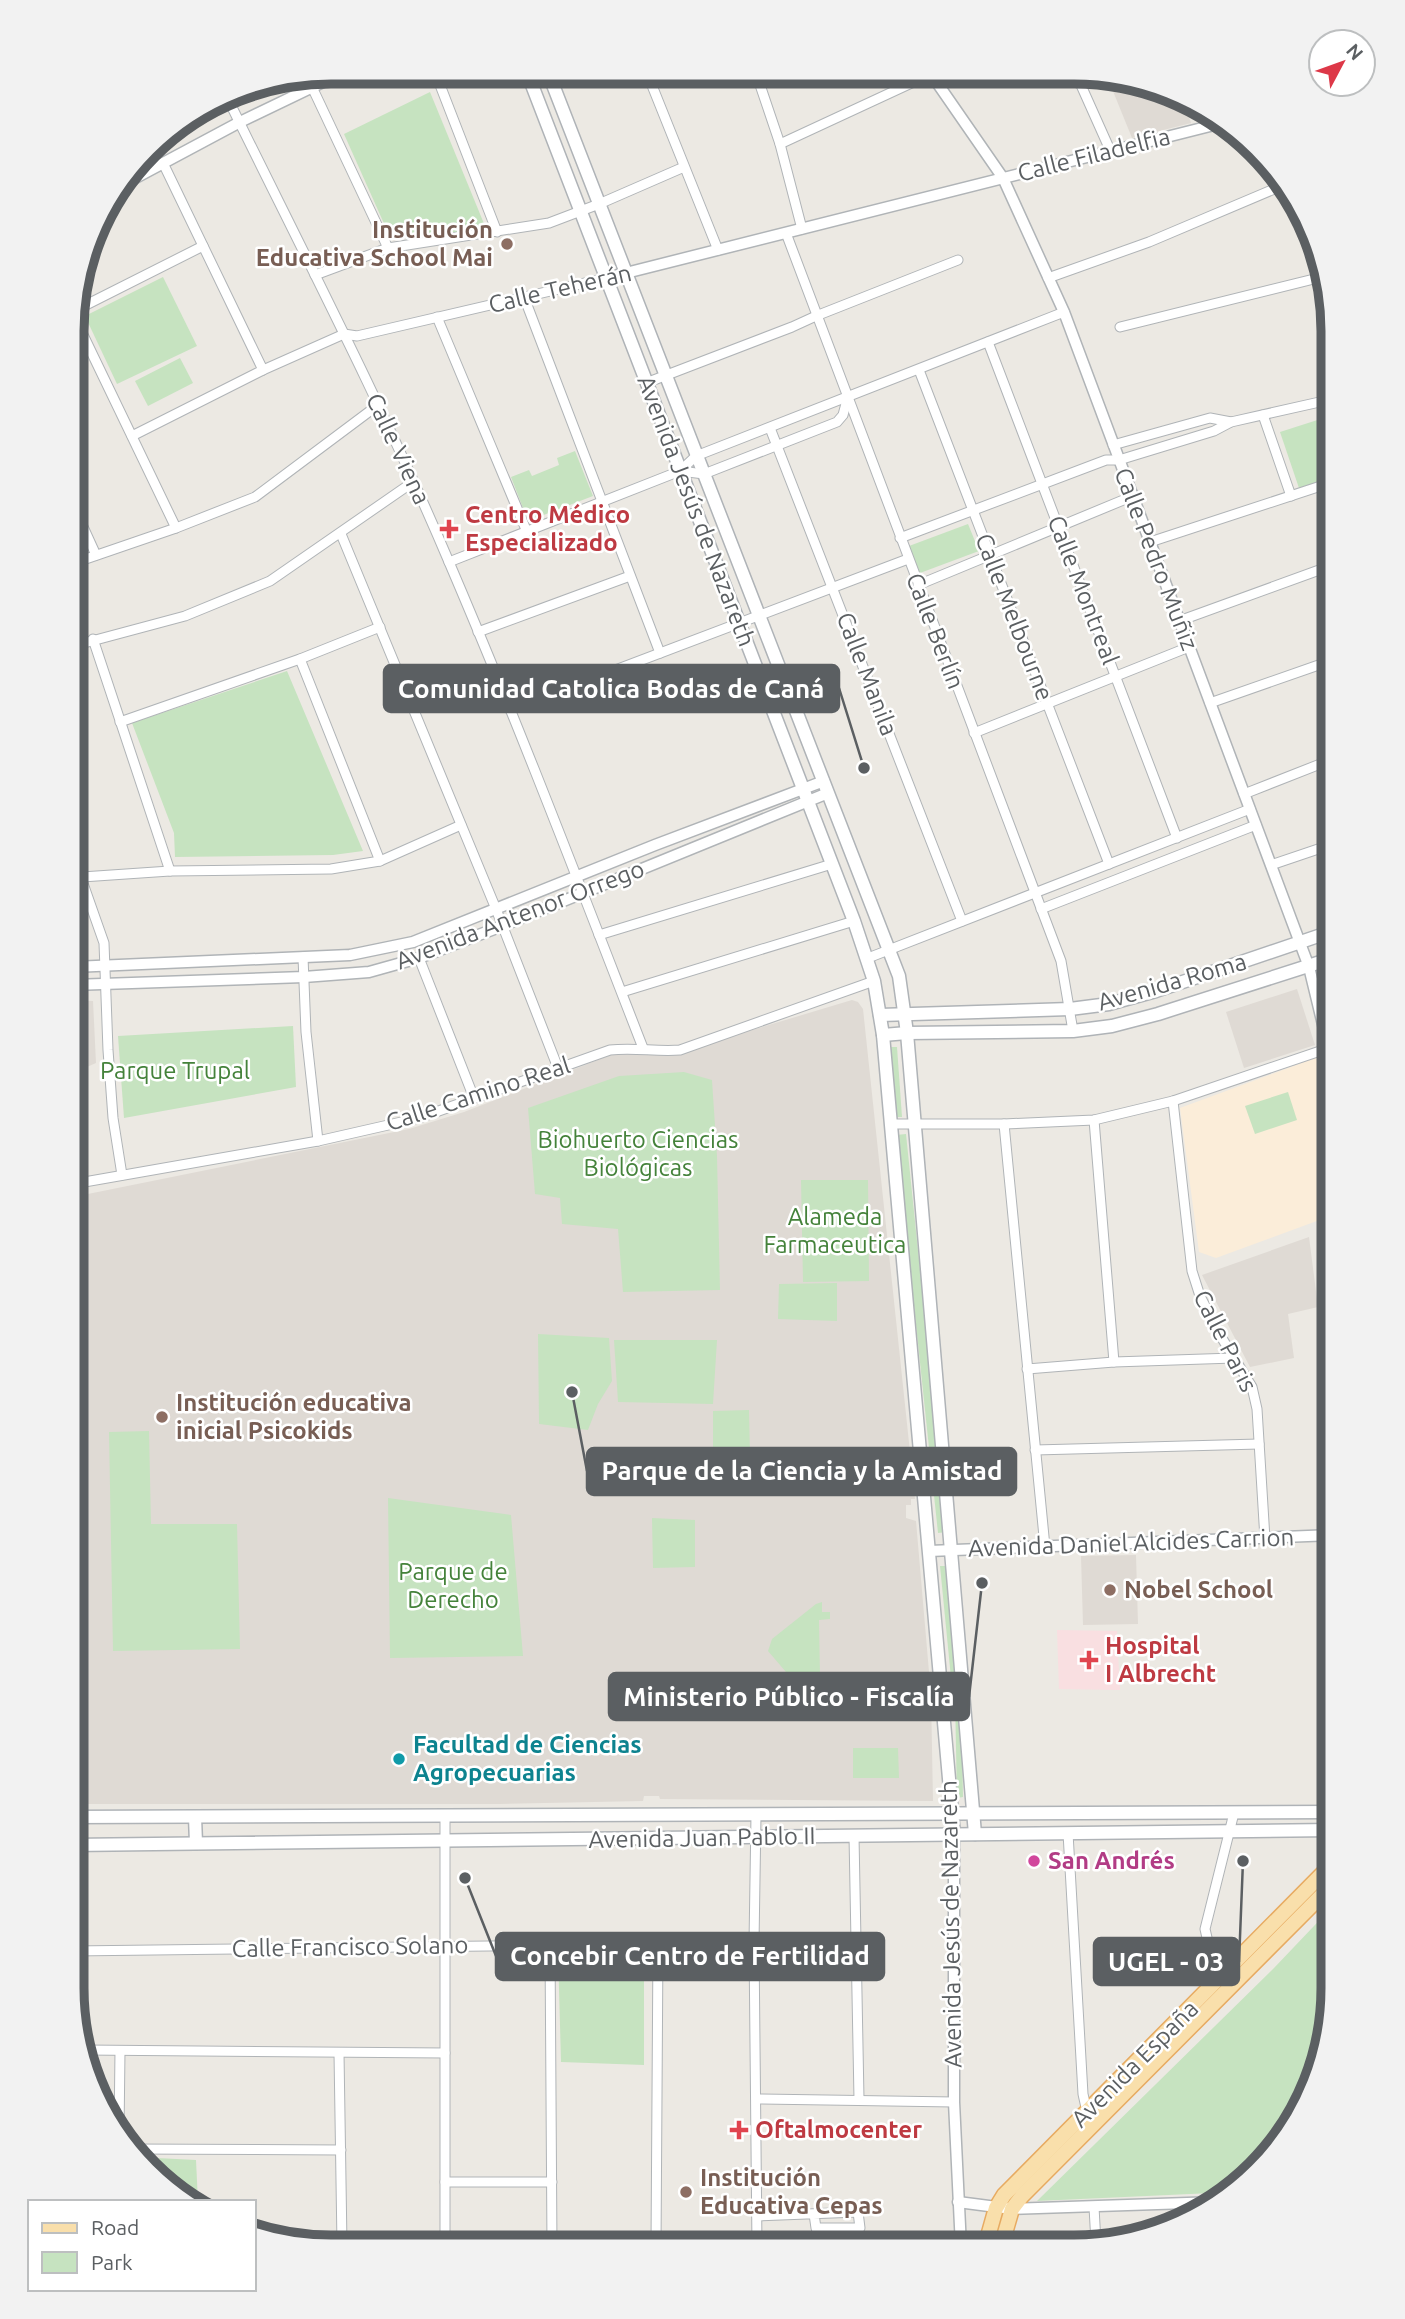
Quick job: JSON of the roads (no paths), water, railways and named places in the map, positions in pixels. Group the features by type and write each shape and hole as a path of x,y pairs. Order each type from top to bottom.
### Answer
{"main road":[{"name":"Avenida Jesús de Nazareth","path":"532,85 854,921 874,981 883,1035 954,1835"},
{"name":"Avenida Jesús de Nazareth","path":"553,85 898,976 907,1033 975,1835"},
{"path":"784,742 806,735"},
{"name":"Avenida Roma","path":"880,1015 1070,1009 1109,1004 1156,991 1321,935"},
{"name":"Avenida Roma","path":"883,1035 1073,1031 1112,1026 1321,963"},
{"name":"Avenida Juan Pablo II","path":"84,1817 1320,1812"},
{"path":"1178,1832 1179,1813"},
{"path":"195,1816 196,1843"},
{"name":"Avenida Juan Pablo II","path":"84,1844 1320,1830"},
{"name":"Avenida España","path":"1004,2235 1012,2209 1022,2196 1229,1978 1320,1877"},
{"name":"Avenida España","path":"988,2235 996,2208 1004,2195 1087,2112 1320,1896"}],"street":[{"path":"760,84 780,144 802,229"},
{"path":"780,144 909,84"},
{"name":"Calle Pedro Muñiz","path":"938,84 1003,178 1064,312 1300,942 1321,1014"},
{"path":"1081,84 1110,150"},
{"path":"139,176 316,85"},
{"path":"440,85 497,232"},
{"path":"652,85 718,250"},
{"path":"312,87 388,248"},
{"name":"Calle Viena","path":"231,106 379,405 449,562 643,1048"},
{"name":"Calle Filadelfia","path":"1003,178 1211,126"},
{"path":"163,163 263,370"},
{"path":"315,275 388,248 548,223 684,167"},
{"name":"Calle Teherán","path":"132,436 263,370 344,334 357,336 625,274 1003,178"},
{"path":"1048,278 1149,242 1275,189"},
{"name":"Calle Berlín","path":"786,233 1061,961 1073,1031"},
{"path":"85,307 203,246"},
{"path":"646,383 958,260"},
{"path":"1120,327 1315,279"},
{"path":"524,297 660,653"},
{"path":"449,562 680,471 696,456 1064,312"},
{"path":"438,317 527,532"},
{"path":"84,334 176,528"},
{"name":"Calle Montreal","path":"988,342 1177,838"},
{"name":"Calle Melbourne","path":"919,370 1109,864"},
{"path":"680,471 704,474 837,422 843,415 848,398"},
{"path":"900,538 1105,460 1119,460 1214,431 1231,422 1321,402"},
{"path":"84,559 255,497 379,405"},
{"path":"1264,415 1290,496"},
{"path":"1113,445 1210,418 1231,422"},
{"name":"Calle Manila","path":"770,428 962,921"},
{"path":"84,642 185,616 270,581 413,482"},
{"path":"1150,542 1321,486"},
{"path":"918,585 1133,496"},
{"path":"84,529 96,555"},
{"path":"341,534 496,909 558,1068"},
{"path":"510,710 908,559"},
{"path":"1179,621 1321,569"},
{"path":"478,632 630,576"},
{"path":"120,722 300,659 380,627"},
{"path":"93,639 170,870"},
{"path":"974,733 1189,647"},
{"path":"300,659 380,861"},
{"path":"1210,703 1321,664"},
{"path":"1244,794 1321,764"},
{"name":"Avenida Antenor Orrego","path":"84,967 350,955 413,942 655,845 826,787"},
{"name":"Avenida Antenor Orrego","path":"84,985 369,972 419,958 502,926 660,861 805,795"},
{"path":"868,958 1250,809"},
{"path":"84,877 170,870 331,869 380,861 461,825"},
{"path":"1041,909 1256,825"},
{"path":"655,845 660,861"},
{"path":"1270,865 1321,848"},
{"path":"599,935 832,864"},
{"path":"84,883 104,943 104,985 113,1118 122,1175"},
{"path":"622,992 854,921"},
{"path":"303,957 306,1032 318,1141"},
{"path":"419,958 474,1098"},
{"name":"Calle Camino Real","path":"84,1182 318,1141 419,1118 610,1050 680,1050 874,981"},
{"path":"890,1124 1004,1124 1094,1120 1173,1101 1321,1051"},
{"name":"Calle Paris","path":"1173,1101 1192,1271 1200,1296 1252,1387 1257,1409 1265,1539"},
{"path":"1094,1120 1114,1362"},
{"path":"1004,1124 1045,1547"},
{"path":"1027,1368 1234,1358"},
{"path":"1035,1450 1259,1444"},
{"name":"Avenida Daniel Alcides Carrion","path":"929,1551 1320,1536"},
{"path":"1229,1978 1217,1964 1208,1945 1205,1928 1234,1813"},
{"path":"755,1815 757,2235"},
{"path":"445,1816 445,2235"},
{"path":"1068,1833 1083,2102 1087,2112"},
{"name":"Avenida Jesús de Nazareth","path":"954,1835 954,2102 960,2235"},
{"path":"853,1836 859,2099"},
{"name":"Calle Francisco Solano","path":"84,1951 754,1943"},
{"path":"656,2235 658,1944"},
{"path":"550,1945 552,2235"},
{"path":"92,2050 445,2053"},
{"path":"119,2114 120,2051"},
{"path":"340,2053 342,2235"},
{"path":"757,2099 954,2102"},
{"path":"144,2150 341,2150"},
{"path":"445,2182 552,2182"},
{"path":"958,2202 1012,2209 1192,2204"},
{"path":"1094,2207 1095,2234"},
{"path":"757,2216 858,2212 860,2228 816,2228 814,2214"}],"place":[{"name":"Institución Educativa School Mai","path":"507,244"},
{"name":"Centro Médico Especializado","path":"449,529"},
{"name":"Comunidad Catolica Bodas de Caná","path":"864,768"},
{"name":"Parque de la Ciencia y la Amistad","path":"572,1392"},
{"name":"Institución educativa inicial Psicokids","path":"162,1417"},
{"name":"Ministerio Público - Fiscalía","path":"982,1583"},
{"name":"Nobel School","path":"1110,1590"},
{"name":"Hospital I Albrecht","path":"1089,1660"},
{"name":"Facultad de Ciencias Agropecuarias","path":"399,1759"},
{"name":"San Andrés","path":"1034,1861"},
{"name":"UGEL - 03","path":"1243,1861"},
{"name":"Concebir Centro de Fertilidad","path":"465,1878"},
{"name":"Oftalmocenter","path":"739,2130"},
{"name":"Institución Educativa Cepas","path":"686,2192"}],"park label":[{"name":"Parque Trupal","path":"175,1071"},
{"name":"Biohuerto Ciencias Biológicas","path":"638,1154"},
{"name":"Alameda Farmaceutica","path":"835,1231"},
{"name":"Parque de Derecho","path":"453,1586"}]}
